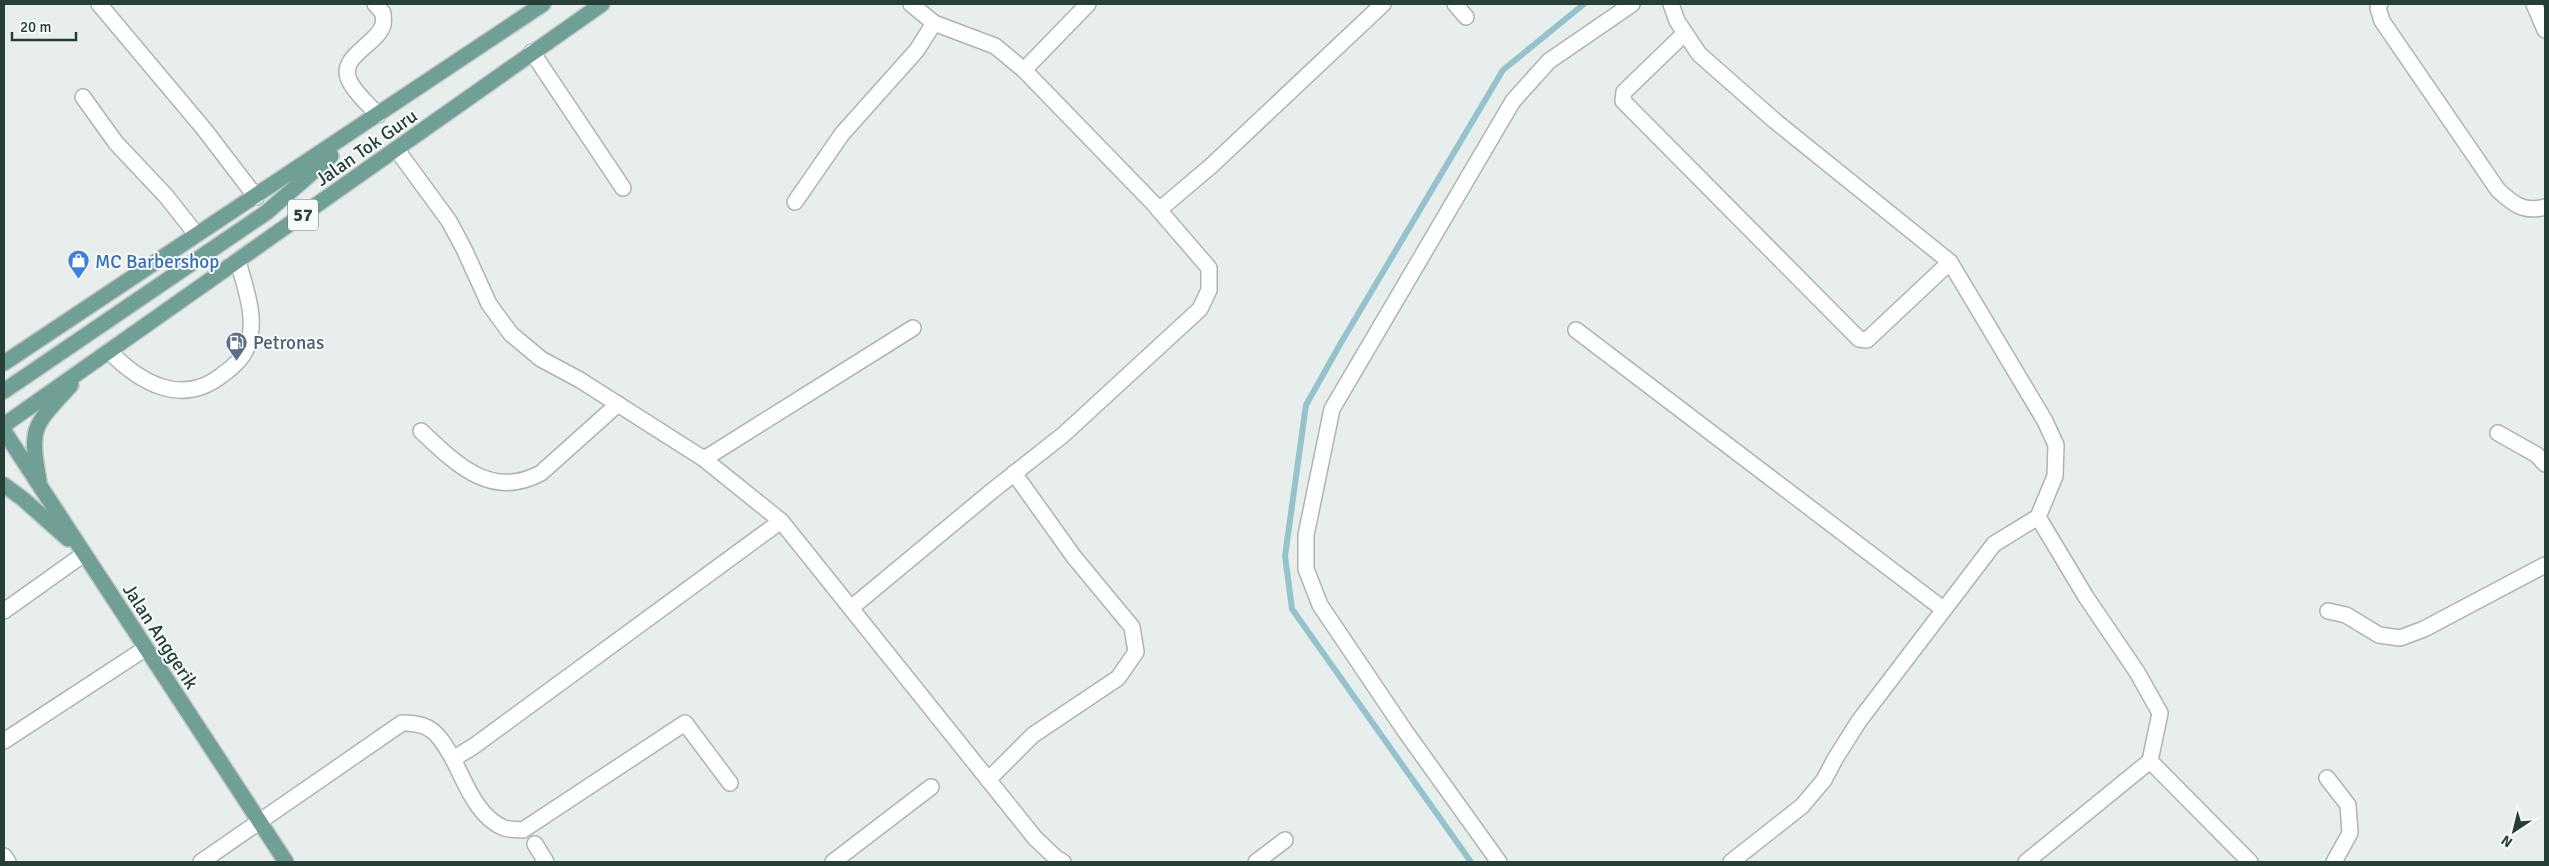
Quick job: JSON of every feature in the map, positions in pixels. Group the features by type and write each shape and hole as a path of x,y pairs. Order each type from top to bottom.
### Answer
{"main road":[{"name":"Jalan Tok Guru","path":"4,363 543,4"},
{"name":"Jalan Tok Guru","path":"4,424 397,150 532,52 602,4"},
{"path":"4,391 267,212 378,115"},
{"path":"41,487 34,449 36,427 45,413 91,363"},
{"name":"Jalan Anggerik","path":"4,431 286,862"},
{"path":"4,485 23,499 84,554"}],"street":[{"path":"99,4 204,129 256,196"},
{"path":"375,4 383,13 383,24 375,37 352,58 347,70 349,81 378,115"},
{"path":"851,608 1014,473 1064,435 1200,309 1209,290 1209,268 1160,210 1024,70 996,46 934,23 911,4"},
{"path":"1024,70 1088,4"},
{"path":"1160,210 1211,166 1383,4"},
{"path":"1456,4 1466,17"},
{"path":"1499,862 1320,605 1306,569 1306,535 1332,409 1513,101 1549,61 1632,4"},
{"path":"1671,4 1685,33 1699,54 1740,91 1950,262 2045,421 2056,445 2055,476 2038,517 1994,544 1859,721 1834,759 1824,780 1802,806 1731,862"},
{"path":"2380,4 2378,8 2382,21 2498,190 2512,204 2529,210 2545,207"},
{"path":"2534,4 2545,30"},
{"path":"796,202 842,134 917,50 934,23"},
{"path":"1685,33 1624,92 1623,101 1859,340 1867,340 1950,262"},
{"path":"532,52 623,188"},
{"path":"83,97 116,143 166,196 196,234"},
{"path":"397,150 448,221 464,249 489,304 510,334 541,359 618,404 704,459 781,521 926,699 1035,838 1056,858 1063,862"},
{"path":"109,351 127,369 151,384 181,390 209,386 233,367 247,347 252,315 238,261"},
{"path":"704,459 913,328"},
{"path":"1576,330 1943,609"},
{"path":"421,432 464,468 485,479 508,484 526,481 541,473 618,404"},
{"path":"2498,432 2537,455 2545,464"},
{"path":"988,780 1033,735 1118,678 1136,652 1132,628 1074,557 1014,473"},
{"path":"2026,862 2150,761 2160,713 2137,672 2086,597 2038,517"},
{"path":"453,759 474,746 781,521"},
{"path":"4,611 84,554"},
{"path":"2328,611 2346,615 2379,635 2400,638 2424,629 2545,565"},
{"path":"4,741 146,648"},
{"path":"201,862 402,723 422,725 434,730 453,759 473,798 486,816 504,828 524,830 685,723 730,783"},
{"path":"2150,761 2250,862"},
{"path":"2327,778 2348,804 2350,833 2334,862"},
{"path":"833,862 931,787"},
{"path":"1256,862 1285,840"},
{"path":"535,844 546,862"},
{"path":"4,856 8,862"}],"waterway":[{"path":"1471,862 1292,609 1285,556 1306,405 1503,70 1584,4"}],"place":[{"name":"MC Barbershop","path":"79,280"},
{"name":"Petronas","path":"237,361"}]}
